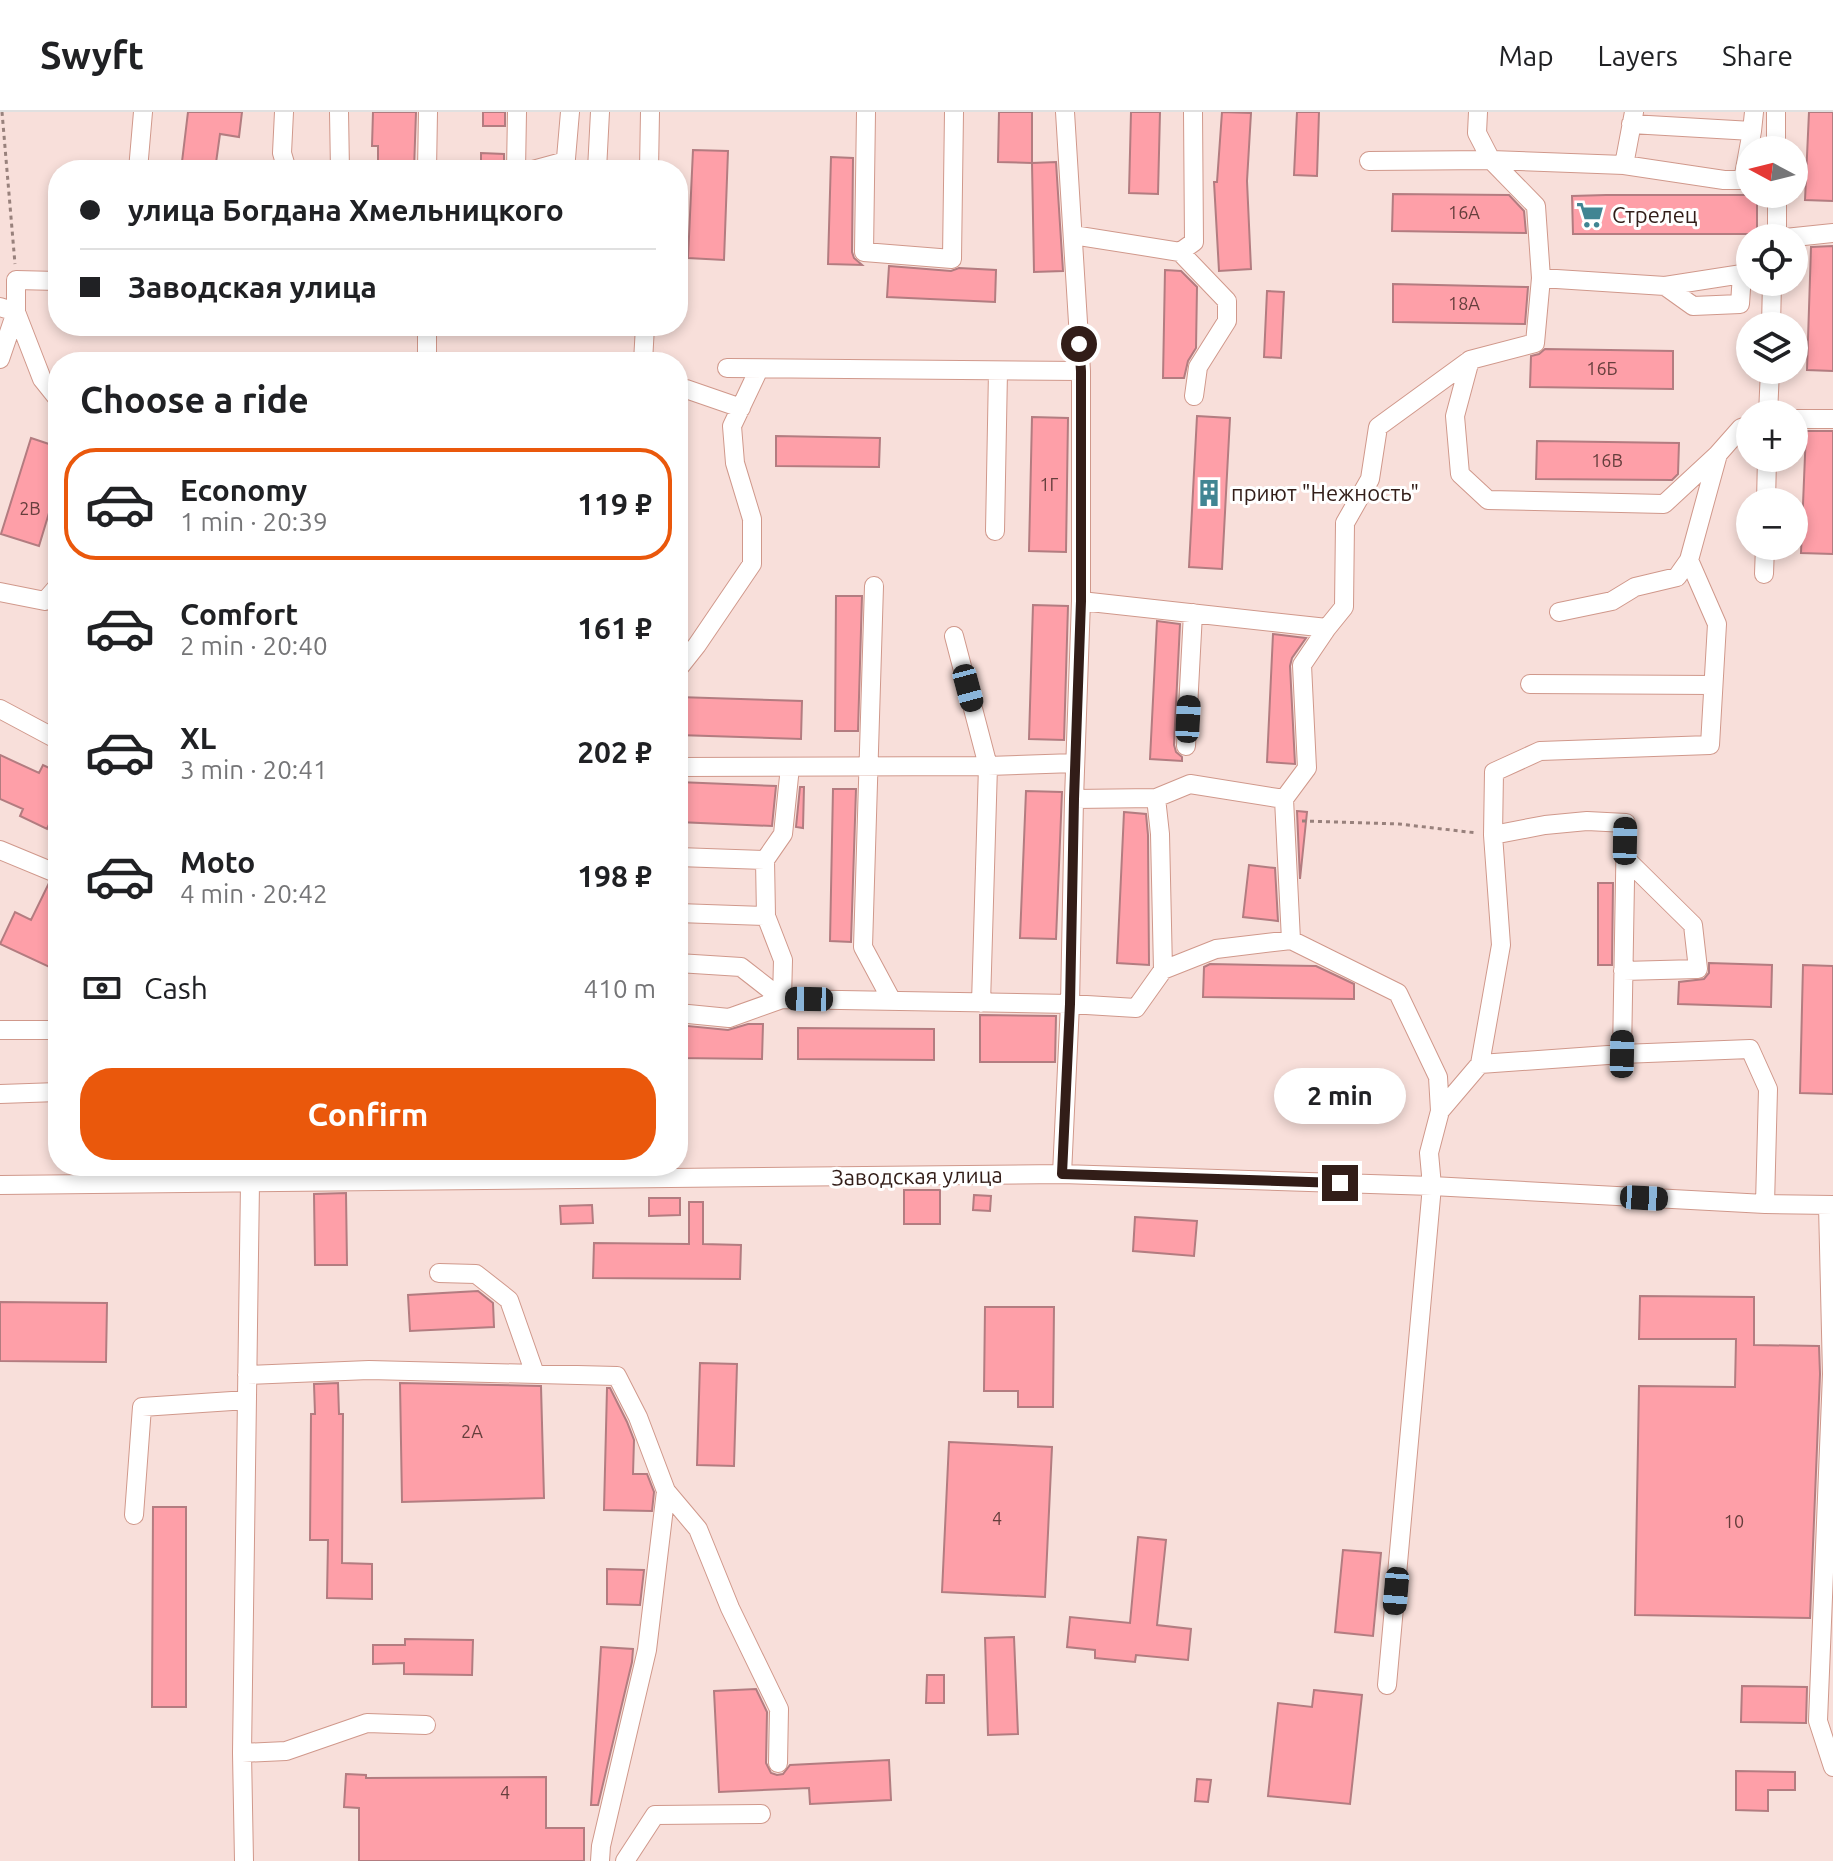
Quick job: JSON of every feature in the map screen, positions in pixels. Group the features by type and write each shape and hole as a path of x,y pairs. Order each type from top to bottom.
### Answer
{"street":[{"path":"139,160 143,112"},
{"path":"284,112 284,160"},
{"path":"339,112 340,160"},
{"path":"427,160 428,112"},
{"path":"516,160 517,112"},
{"path":"566,160 570,112"},
{"path":"598,160 600,112"},
{"path":"649,160 650,112"},
{"path":"866,112 864,252 952,259 954,112"},
{"path":"1062,1174 1081,601 1081,371 1065,112"},
{"path":"1180,252 1194,242 1193,112"},
{"path":"1291,940 1284,799 1307,768 1302,665 1344,607 1345,523 1370,479 1378,427 1470,360 1535,343 1541,278 1536,206 1491,160 1477,133 1478,112"},
{"path":"1776,112 1776,136"},
{"path":"1369,161 1491,160 1624,165 1743,180 1753,121 1632,118 1624,165"},
{"path":"1808,236 1833,233"},
{"path":"1073,235 1180,252 1227,301 1227,321 1198,367 1194,396"},
{"path":"1541,278 1665,286"},
{"path":"0,359 16,280 48,281"},
{"path":"8,309 48,386"},
{"path":"1470,360 1455,416 1460,474 1488,500 1664,504 1736,434"},
{"path":"727,368 1081,371"},
{"path":"688,656 752,564 752,519 735,463 732,426 759,369"},
{"path":"995,531 998,371"},
{"path":"688,390 741,408"},
{"path":"1808,419 1833,419"},
{"path":"1559,612 1612,601 1635,587 1677,577 1689,560 1718,454"},
{"path":"1440,1111 1480,1064 1501,945 1493,835 1494,772 1540,751 1710,745 1717,624 1689,560"},
{"path":"1764,560 1764,574"},
{"path":"874,586 863,947 892,1001"},
{"path":"0,592 45,601 48,598"},
{"path":"1081,601 1327,628"},
{"path":"1186,746 1193,613"},
{"path":"954,636 988,766 981,1003"},
{"path":"1530,684 1713,685"},
{"path":"0,709 48,735"},
{"path":"688,767 1075,763"},
{"path":"782,999 783,960 766,916 765,860 783,834 790,767"},
{"path":"1074,799 1156,798 1190,784 1284,799"},
{"path":"1156,798 1160,834 1163,970"},
{"path":"1493,835 1587,821 1626,823 1622,1054"},
{"path":"0,850 48,870"},
{"path":"688,857 765,860"},
{"path":"1623,971 1698,969 1693,925 1625,858"},
{"path":"688,913 766,916"},
{"path":"688,1014 729,1018 782,999 1136,1008 1163,970 1216,949 1291,940 1398,993 1438,1077 1440,1111 1429,1153 1432,1186 1387,1685"},
{"path":"688,964 741,967 782,999"},
{"path":"0,1030 48,1030"},
{"path":"1480,1064 1750,1049 1768,1089 1765,1204"},
{"path":"0,1094 48,1092"},
{"name":"Заводская улица","path":"195,1176 250,1183 1062,1174 1432,1186 1830,1205"},
{"name":"Заводская улица","path":"0,1185 146,1176"},
{"path":"244,1861 242,1753 250,1183"},
{"path":"1830,1205 1832,1374 1818,1721 1833,1767"},
{"path":"439,1273 476,1274 509,1300 535,1374"},
{"path":"247,1375 369,1370 617,1376 638,1417 666,1491 698,1529 730,1608 779,1709 778,1763"},
{"path":"134,1515 142,1407 247,1400"},
{"path":"600,1861 647,1650 666,1491"},
{"path":"242,1753 286,1751 367,1723 426,1725"},
{"path":"625,1861 655,1815 761,1814"}],"path":[{"path":"2,112 16,280"},
{"path":"1285,821 1399,824 1493,835"}],"building":[{"path":"188,112 242,112 239,137 220,134 216,160 182,160"},
{"path":"373,112 416,112 414,160 378,160 378,146 372,146"},
{"path":"483,112 505,112 505,126 483,126"},
{"path":"999,112 1032,112 1032,163 998,162"},
{"path":"1131,112 1160,112 1158,194 1129,193"},
{"path":"1222,112 1251,113 1247,181 1251,269 1219,271 1214,182 1217,182"},
{"path":"1297,112 1319,112 1317,176 1294,175"},
{"path":"1809,112 1833,112 1833,201 1808,200"},
{"path":"693,150 728,151 724,260 688,258"},
{"path":"481,153 504,154 504,160 481,160"},
{"path":"831,157 853,158 852,252 862,265 828,264"},
{"path":"1056,162 1063,271 1034,272 1032,163"},
{"path":"1393,194 1509,195 1524,211 1526,233 1392,231"},
{"path":"1736,195 1736,208 1757,208 1757,224 1736,224 1736,234 1573,234 1572,196"},
{"path":"1833,246 1833,371 1808,370 1811,247"},
{"path":"889,266 951,271 959,268 996,270 995,302 887,297"},
{"path":"1165,270 1181,271 1197,287 1196,348 1188,361 1184,378 1163,378"},
{"path":"1393,284 1528,287 1525,324 1393,322"},
{"path":"1267,291 1284,292 1281,358 1264,357"},
{"path":"1545,349 1673,351 1673,389 1530,387 1531,356"},
{"name":"приют \"Нежность\"","path":"1197,416 1230,418 1222,569 1189,567"},
{"path":"1032,417 1068,418 1066,552 1029,551"},
{"path":"1808,431 1833,431 1833,554 1808,553 1808,488 1804,488 1804,472 1808,472"},
{"path":"776,436 880,438 879,467 776,466"},
{"path":"31,438 48,444 48,516 39,546 1,534"},
{"path":"1537,441 1679,443 1678,474 1672,480 1536,479"},
{"path":"836,596 862,596 858,731 835,731"},
{"path":"1033,605 1068,606 1064,740 1029,739"},
{"path":"1157,621 1180,624 1174,745 1182,761 1150,759"},
{"path":"1273,634 1306,638 1290,666 1295,764 1267,762"},
{"path":"688,697 802,701 801,739 688,735"},
{"path":"0,755 39,773 43,765 48,767 47,829 20,816 23,809 0,799"},
{"path":"688,782 776,786 772,826 688,822"},
{"path":"800,787 804,787 803,828 796,827"},
{"path":"833,789 856,789 851,942 830,941"},
{"path":"1026,791 1062,792 1056,939 1020,938"},
{"path":"1297,811 1307,812 1300,879"},
{"path":"1124,812 1146,814 1149,965 1117,963"},
{"path":"1249,865 1275,868 1278,921 1243,917"},
{"path":"1598,883 1613,883 1612,965 1598,965"},
{"path":"48,885 48,966 0,944 15,912 31,920"},
{"path":"1709,963 1772,965 1771,1007 1678,1004 1679,982 1704,979 1709,973"},
{"path":"1210,964 1316,966 1354,984 1354,999 1203,997 1204,967"},
{"path":"1803,965 1833,966 1833,1094 1800,1093"},
{"path":"980,1015 1056,1016 1055,1062 980,1062"},
{"path":"748,1024 763,1024 762,1059 688,1058 688,1026 728,1030"},
{"path":"798,1028 934,1029 934,1060 798,1059"},
{"path":"904,1190 940,1190 940,1224 904,1224"},
{"path":"346,1193 347,1265 315,1265 314,1194"},
{"path":"974,1195 991,1196 990,1211 973,1210"},
{"path":"649,1198 680,1198 680,1215 649,1216"},
{"path":"689,1202 703,1202 703,1244 741,1245 740,1279 593,1278 594,1243 689,1244"},
{"path":"592,1205 593,1223 561,1224 560,1206"},
{"path":"1135,1217 1197,1221 1194,1256 1133,1251"},
{"path":"478,1291 493,1303 494,1327 410,1331 408,1295"},
{"path":"1640,1296 1754,1297 1754,1345 1819,1346 1810,1618 1635,1615 1639,1386 1735,1387 1736,1339 1639,1339"},
{"path":"0,1302 107,1303 106,1362 0,1361"},
{"path":"985,1307 1054,1307 1053,1407 1018,1407 1018,1391 984,1391"},
{"path":"700,1363 737,1364 734,1466 697,1465"},
{"path":"338,1383 339,1414 343,1414 342,1563 372,1564 372,1599 327,1598 328,1540 310,1540 314,1384"},
{"path":"400,1383 541,1386 544,1498 402,1502"},
{"path":"607,1388 610,1388 634,1440 633,1474 647,1474 654,1492 652,1511 604,1510"},
{"path":"949,1442 1052,1447 1045,1597 942,1592"},
{"path":"153,1507 186,1507 186,1707 152,1707"},
{"path":"1138,1537 1166,1540 1157,1625 1191,1629 1188,1660 1136,1655 1135,1662 1095,1658 1095,1650 1067,1647 1070,1617 1130,1623"},
{"path":"1343,1550 1381,1553 1373,1636 1335,1632"},
{"path":"607,1569 644,1570 640,1605 607,1604"},
{"path":"1014,1637 1018,1734 988,1735 985,1638"},
{"path":"405,1639 473,1640 472,1675 404,1674 404,1663 373,1664 373,1645 405,1645"},
{"path":"601,1647 633,1649 598,1805 591,1805"},
{"path":"927,1675 944,1675 944,1703 926,1703"},
{"path":"1742,1686 1807,1687 1806,1723 1741,1722"},
{"path":"756,1689 767,1712 766,1763 771,1773 783,1774 790,1765 889,1760 891,1800 810,1804 809,1788 719,1792 714,1691"},
{"path":"1314,1690 1362,1695 1350,1804 1268,1796 1278,1703 1312,1707"},
{"path":"1736,1771 1795,1772 1795,1790 1768,1790 1768,1811 1736,1810"},
{"path":"346,1774 366,1775 366,1778 546,1777 546,1828 584,1828 584,1861 359,1861 359,1808 344,1807"},
{"path":"1197,1779 1211,1780 1208,1802 1195,1801"}],"place":[{"name":"Стрелец","path":"1590,215"},
{"name":"приют \"Нежность\"","path":"1209,493"}],"route":[{"path":"1079,344 1081,601 1062,1174 1340,1183"}]}
